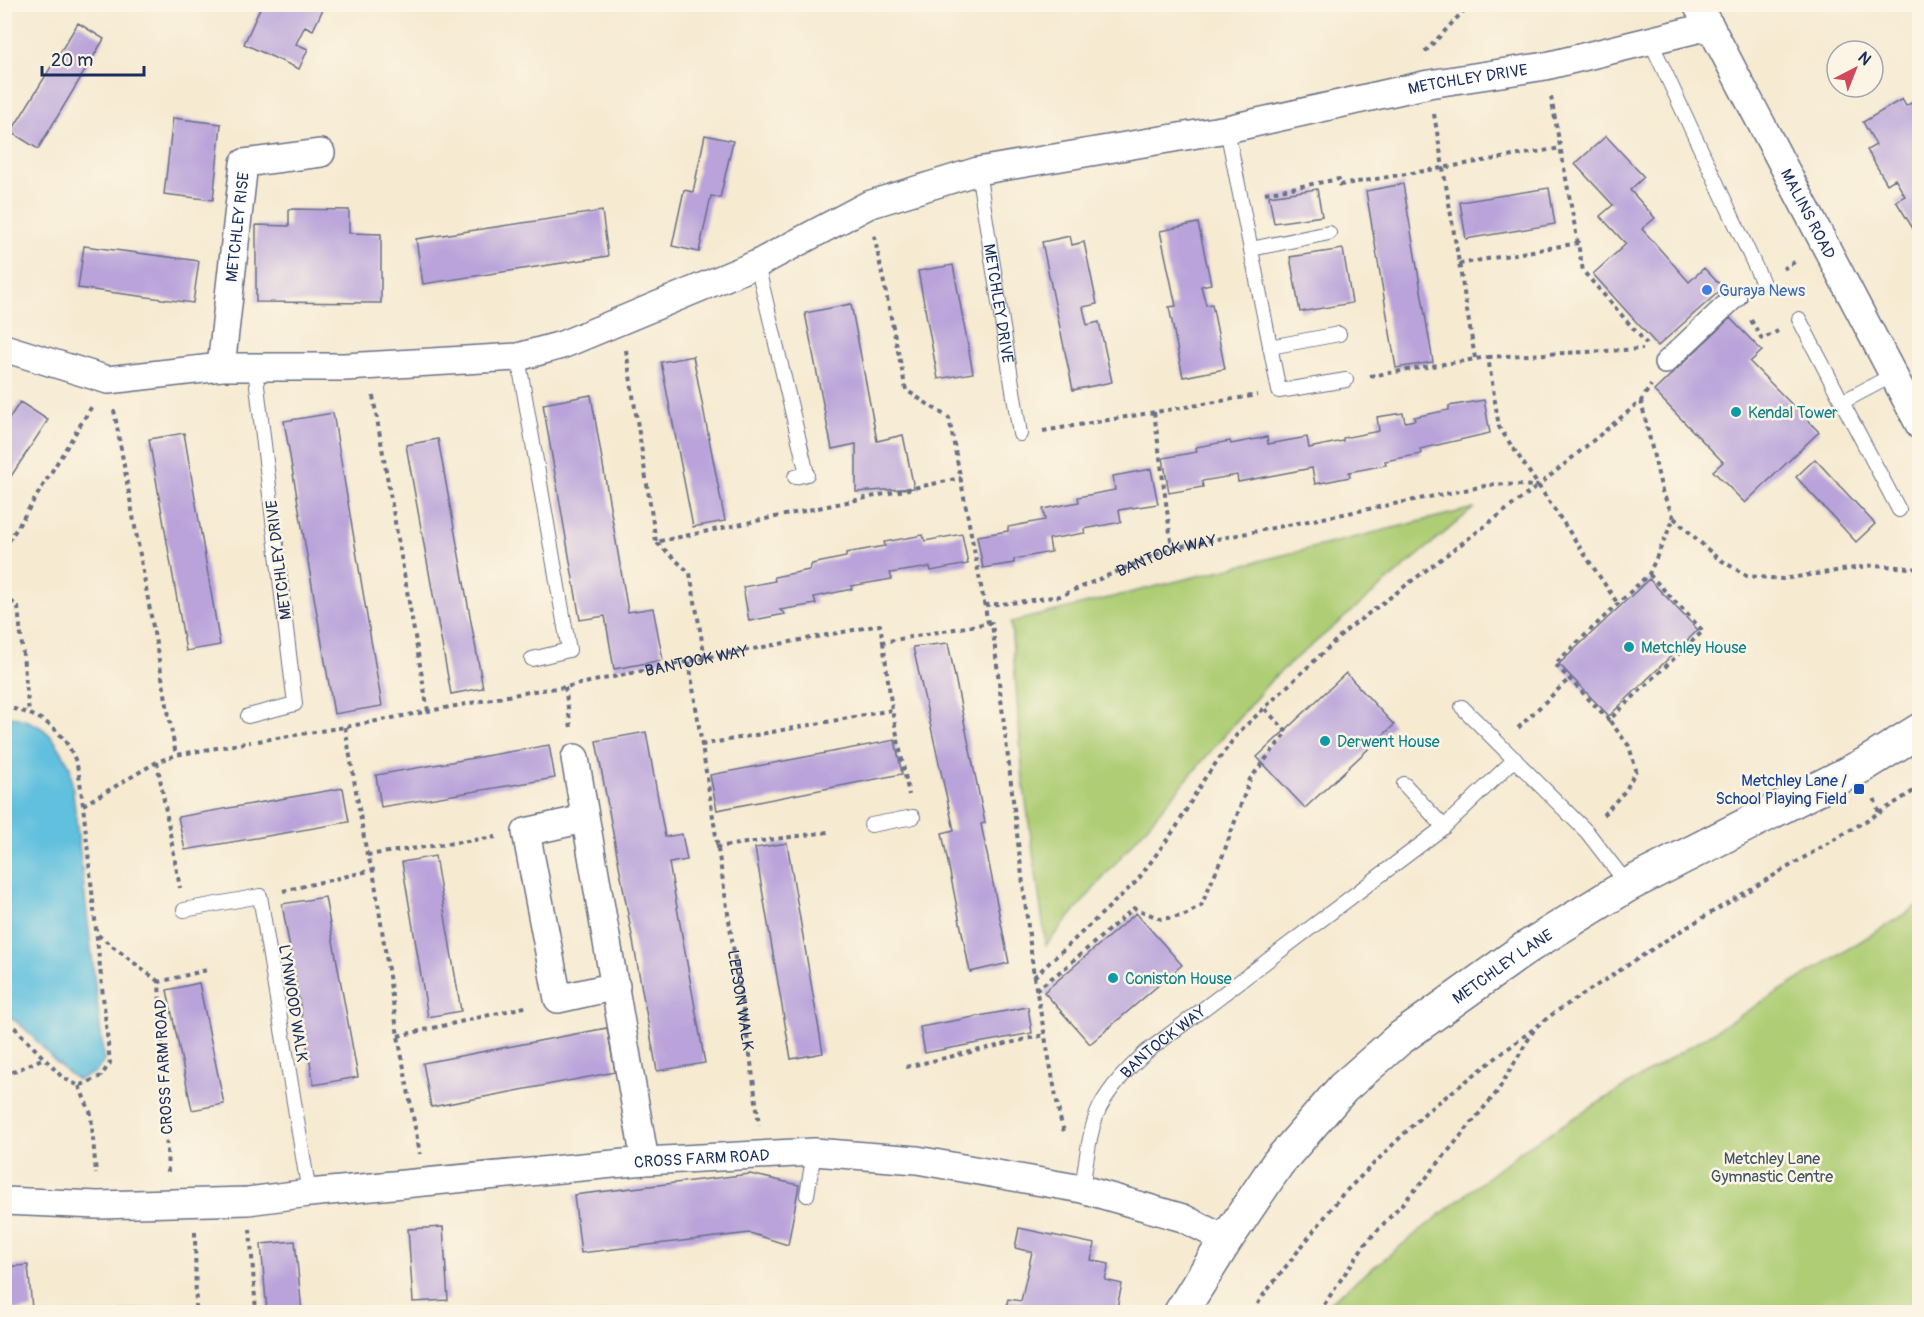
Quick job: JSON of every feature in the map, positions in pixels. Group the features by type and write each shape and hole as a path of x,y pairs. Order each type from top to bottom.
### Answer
{"main road":[{"name":"METCHLEY LANE","path":"1181,1312 1278,1163 1351,1081 1399,1039 1526,948 1628,885 1864,765 1920,730"}],"street":[{"name":"METCHLEY DRIVE","path":"4,348 108,380 221,368 367,366 518,357 562,345 757,264 867,205 978,171 1227,129 1429,84 1546,66 1650,40 1703,15"},
{"name":"MALINS ROAD","path":"1703,15 1893,375 1916,410"},
{"name":"METCHLEY RISE","path":"221,368 244,163 321,153"},
{"path":"1665,363 1736,296"},
{"path":"575,758 645,1161"},
{"path":"585,819 526,832 558,999 616,986"},
{"name":"CROSS FARM ROAD","path":"4,1201 98,1205 248,1201 309,1192 645,1161 814,1152 917,1160 1082,1189 1183,1218 1226,1240"}],"lane":[{"path":"1650,40 1762,281"},
{"path":"1227,129 1279,391 1346,380"},
{"name":"METCHLEY DRIVE","path":"978,171 1020,434"},
{"path":"1251,249 1329,233"},
{"path":"757,264 807,474 795,477"},
{"path":"1799,320 1899,510"},
{"path":"1270,346 1340,334"},
{"path":"518,357 569,650 532,659"},
{"name":"METCHLEY DRIVE","path":"248,716 296,704 255,369"},
{"path":"1842,402 1893,375"},
{"path":"1462,707 1587,831 1628,885"},
{"name":"BANTOCK WAY","path":"1082,1189 1091,1139 1100,1108 1118,1080 1145,1053 1444,827 1515,759"},
{"path":"1404,784 1444,827"},
{"path":"871,825 913,818"},
{"path":"184,910 260,896"},
{"name":"LYNWOOD WALK","path":"260,896 309,1192"},
{"path":"807,1195 814,1152"}],"path":[{"path":"1424,53 1470,4"},
{"path":"1346,380 1475,358 1652,349 1582,271 1546,66"},
{"path":"1429,84 1475,358"},
{"path":"1240,198 1339,179 1340,185 1561,148"},
{"path":"867,205 906,390 949,418 988,623"},
{"path":"1459,264 1578,243"},
{"path":"1736,296 1762,339 1799,320"},
{"path":"621,321 656,542 690,573 705,658"},
{"path":"1488,357 1499,427 1618,604"},
{"path":"1034,977 1137,881 1177,826 1202,782 1238,733 1348,629 1538,486 1641,401 1665,363"},
{"path":"367,366 428,711"},
{"path":"4,549 108,380"},
{"path":"108,380 176,755"},
{"path":"1020,434 1279,391"},
{"path":"1641,401 1662,490 1674,518 1716,557 1747,576 1782,579 1875,565 1920,569"},
{"path":"1154,412 1172,548"},
{"path":"656,542 961,478"},
{"name":"BANTOCK WAY","path":"984,605 1060,596 1172,548 1495,484 1538,486"},
{"path":"1587,831 1626,790 1636,770 1629,746 1609,720 1555,664 1649,574 1674,518"},
{"path":"1609,720 1703,631 1649,574"},
{"path":"4,595 18,607 29,713"},
{"path":"913,818 891,710 883,642 992,623 1034,977 1060,1118 1066,1138"},
{"name":"BANTOCK WAY","path":"83,804 158,762 176,755 565,687 880,625 883,642"},
{"name":"LEESON WALK","path":"689,662 716,847 752,1062 763,1155"},
{"path":"1501,745 1569,679"},
{"path":"565,687 575,758"},
{"path":"4,707 29,713 49,722 62,737 76,762 83,804 110,1063 101,1076 79,1086"},
{"path":"1036,990 1066,968 1134,908 1161,919 1183,916 1202,906 1250,779 1287,732 1265,709"},
{"path":"701,745 891,710"},
{"path":"345,727 367,855 373,870 398,1036 425,1181"},
{"path":"158,762 184,910"},
{"path":"1864,765 1879,813"},
{"path":"1253,1312 1262,1297 1342,1195 1426,1112 1554,1013 1682,930 1920,787"},
{"path":"367,855 526,832"},
{"path":"716,847 828,832"},
{"path":"260,896 373,870"},
{"path":"97,935 159,982"},
{"name":"CROSS FARM ROAD","path":"182,1202 159,982 207,970"},
{"path":"398,1036 558,999"},
{"path":"4,1022 15,1028 62,1077 79,1086 92,1114 98,1205"},
{"path":"1319,1312 1365,1244 1425,1178 1497,1092 1537,1027"},
{"path":"906,1067 1044,1035"},
{"path":"4,1076 44,1058"},
{"path":"182,1202 196,1312"},
{"path":"251,1242 256,1312"}],"green space":[{"path":"1474,508 1273,678 1046,945 1023,780 1011,622"},
{"name":"Metchley Lane Gymnastic Centre","path":"1919,905 1919,1312 1317,1312 1522,1150"}],"water":[{"path":"4,715 29,721 45,731 52,737 70,767 104,1061 96,1072 78,1080 59,1065 25,1029 5,1014"}],"building":[{"path":"262,4 319,4 324,7 313,30 305,26 296,44 308,49 299,69 244,44"},
{"path":"78,23 104,39 38,149 11,132"},
{"path":"1920,98 1920,240 1896,201 1905,196 1895,179 1887,184 1867,150 1876,145 1863,122 1902,99 1906,106"},
{"path":"173,118 221,124 213,200 164,194"},
{"path":"705,135 733,141 720,198 711,196 699,252 672,246 684,190 693,192"},
{"path":"1606,136 1644,177 1630,190 1655,218 1642,229 1689,282 1704,268 1723,288 1658,346 1593,274 1626,244 1600,216 1613,205 1575,164"},
{"path":"1403,184 1433,362 1396,368 1366,191"},
{"path":"1549,188 1555,224 1466,239 1460,202"},
{"path":"1317,189 1322,216 1274,223 1269,196"},
{"path":"289,209 349,210 349,233 381,234 381,303 256,302 256,225 289,226"},
{"path":"602,211 608,256 423,284 416,239"},
{"path":"1198,223 1211,284 1201,286 1206,305 1212,304 1225,369 1183,377 1169,307 1176,306 1160,231"},
{"path":"1070,236 1072,245 1084,242 1097,304 1083,307 1087,325 1099,322 1112,382 1073,390 1042,242"},
{"path":"84,246 199,261 193,303 78,288"},
{"path":"1343,249 1352,303 1300,312 1290,257"},
{"path":"953,265 973,373 938,379 918,271"},
{"path":"851,304 877,441 903,435 914,488 856,492 856,444 832,449 805,313"},
{"name":"Kendal Tower","path":"1730,318 1762,351 1750,362 1819,432 1745,503 1713,471 1723,462 1654,391"},
{"path":"693,356 725,521 693,527 661,362"},
{"path":"591,395 628,612 653,608 663,660 614,669 605,616 580,620 543,404"},
{"path":"1484,400 1490,433 1420,449 1421,454 1385,461 1386,465 1349,472 1350,477 1315,484 1312,468 1238,482 1237,475 1202,481 1203,487 1169,493 1163,458 1197,452 1196,447 1230,441 1231,444 1267,437 1268,444 1307,437 1309,448 1379,431 1377,417 1403,413 1405,422 1415,420 1414,417 1449,410 1449,406"},
{"path":"20,402 48,420 4,487 4,426"},
{"path":"333,413 382,706 334,714 284,421"},
{"path":"184,433 220,645 186,651 149,439"},
{"path":"438,439 483,688 451,694 406,445"},
{"path":"1815,459 1875,524 1856,542 1796,477"},
{"path":"1151,469 1158,504 1119,510 1121,522 1084,529 1085,533 1049,539 1051,552 1014,559 1014,563 983,568 977,536 1008,531 1008,527 1045,520 1043,509 1079,502 1078,497 1115,490 1113,476"},
{"path":"962,534 968,564 931,571 930,567 890,573 892,579 851,586 852,589 814,597 816,604 780,610 785,614 749,621 743,587 775,581 774,577 809,570 812,564 846,557 846,553 885,546 884,542 923,535 925,541"},
{"name":"Metchley House","path":"1649,579 1698,630 1609,716 1559,664"},
{"path":"948,643 985,823 981,824 1009,963 970,972 942,833 954,830 913,647"},
{"name":"Derwent House","path":"1346,673 1394,725 1305,808 1257,757"},
{"path":"646,732 665,837 682,834 687,860 669,863 705,1063 657,1071 596,741"},
{"path":"895,740 902,774 717,810 710,775"},
{"path":"549,745 555,778 381,807 376,775"},
{"path":"343,788 349,822 185,850 178,817"},
{"path":"787,843 823,1053 791,1059 755,848"},
{"path":"435,856 461,1011 428,1017 402,862"},
{"path":"325,897 358,1077 314,1085 282,904"},
{"name":"Coniston House","path":"1136,913 1182,965 1090,1044 1044,992"},
{"path":"199,983 224,1104 192,1110 167,990"},
{"path":"1028,1007 1032,1033 925,1053 920,1027"},
{"path":"607,1028 615,1072 431,1107 423,1063"},
{"path":"750,1174 799,1185 788,1245 750,1233 581,1253 574,1195"},
{"path":"443,1227 448,1300 413,1302 408,1229"},
{"path":"1019,1228 1095,1244 1091,1260 1109,1264 1105,1280 1122,1284 1116,1312 1061,1310 1061,1312 1005,1312 1008,1299 1021,1301 1032,1252 1015,1248"},
{"path":"295,1241 302,1312 267,1312 261,1244"},
{"path":"28,1265 32,1309 5,1311 5,1267"},
{"path":"158,1308 158,1312 120,1312 120,1311"}],"place":[{"name":"Guraya News","path":"1707,290"},
{"name":"Kendal Tower","path":"1736,412"},
{"name":"Metchley House","path":"1629,647"},
{"name":"Derwent House","path":"1325,741"},
{"name":"Metchley Lane / School Playing Field","path":"1859,789"},
{"name":"Coniston House","path":"1113,978"}]}
